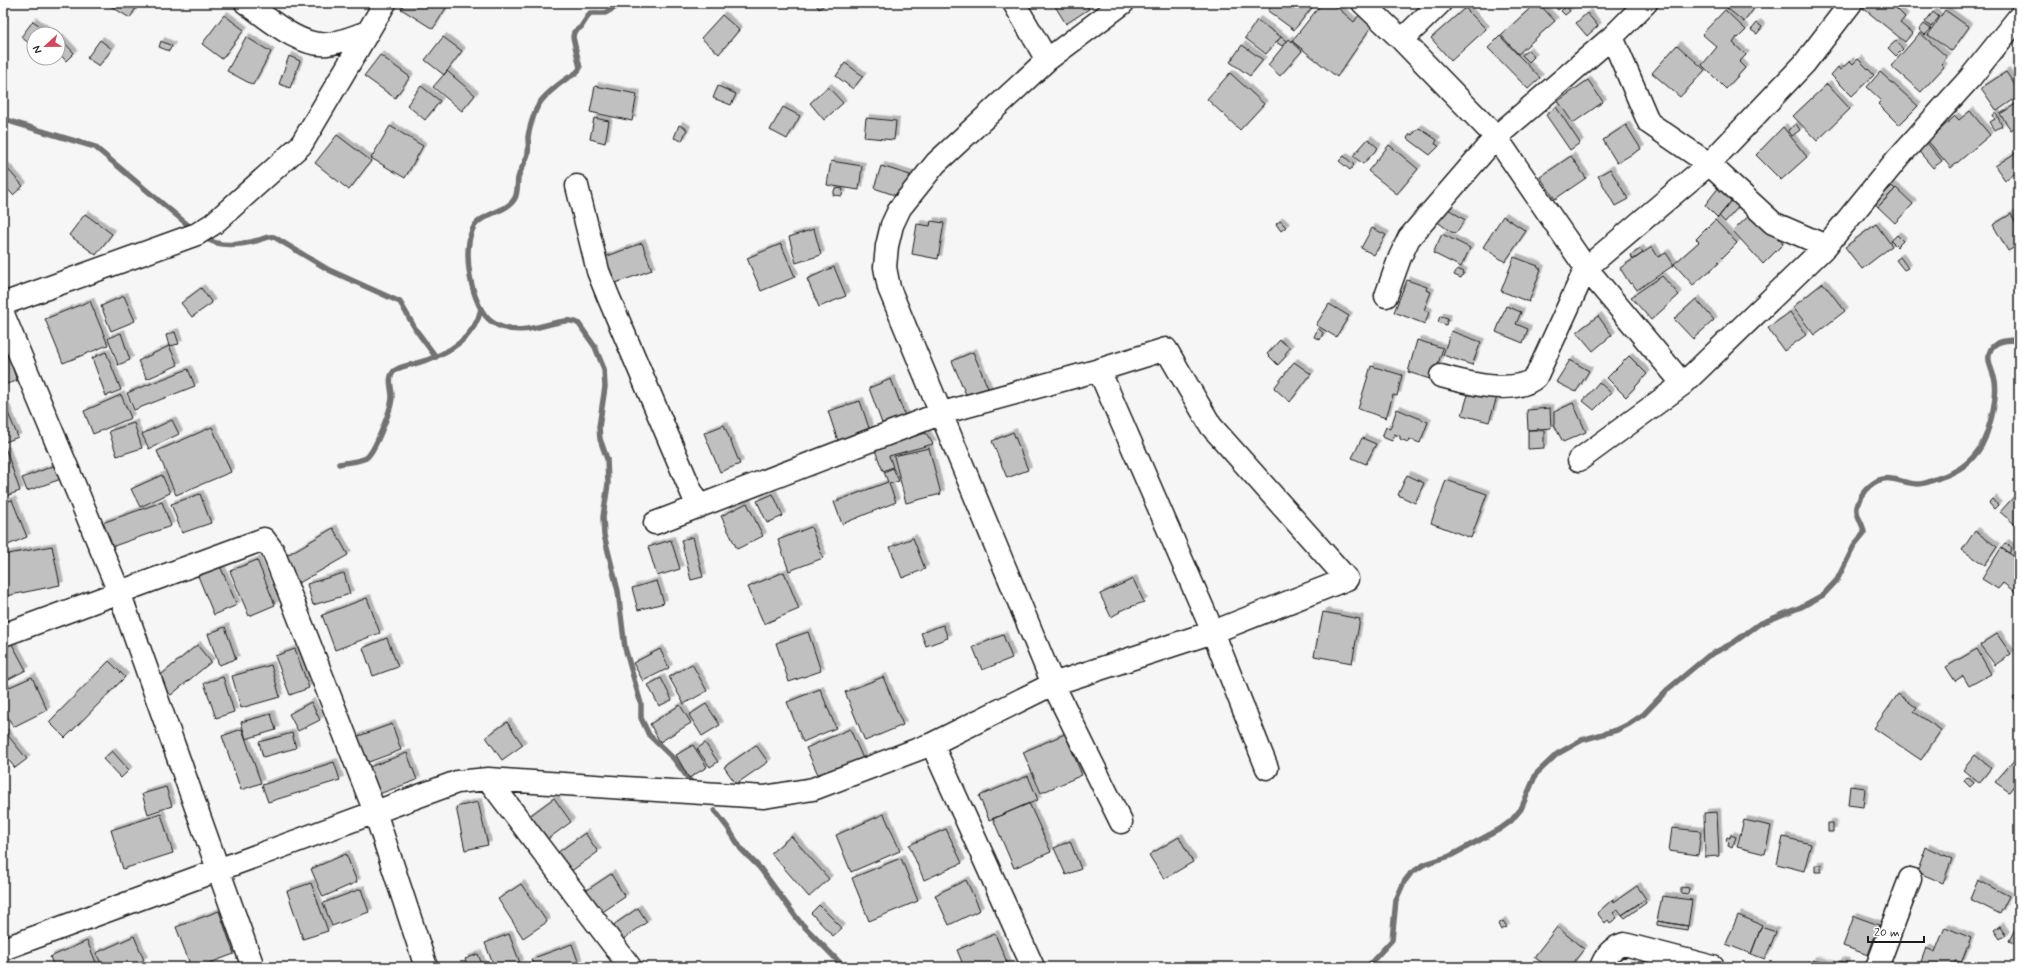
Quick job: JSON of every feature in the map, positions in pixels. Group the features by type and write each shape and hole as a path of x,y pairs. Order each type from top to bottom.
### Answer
{"street":[{"path":"246,3 303,41 314,44 328,44 368,32"},
{"path":"3,304 197,234 213,224 301,145 385,3"},
{"path":"1014,3 1047,60"},
{"path":"1121,822 1053,684 889,288 885,267 887,246 892,225 900,208 936,163 1047,60 1123,3"},
{"path":"1363,3 1402,40 1496,137 1586,268 1683,384"},
{"path":"1402,40 1440,3"},
{"path":"1386,296 1400,257 1409,238 1496,137 1612,37 1646,3"},
{"path":"1441,376 1471,384 1494,386 1525,385 1530,382 1539,372 1586,268 1709,164 1804,64 1851,3"},
{"path":"1579,460 1683,384 1826,246 1898,158 1970,78 2019,17"},
{"path":"1612,37 1649,123 1709,164 1773,223 1826,246"},
{"path":"577,186 598,271 698,507"},
{"path":"3,314 118,592 254,967"},
{"path":"3,950 457,782 488,779 764,797 813,789 932,744 1053,684 1213,632 1347,579 1211,426 1166,349 1099,370 942,414 655,524"},
{"path":"1099,370 1213,632 1267,768"},
{"path":"3,634 264,539 273,550 374,812 426,967"},
{"path":"932,744 1033,967"},
{"path":"488,779 630,967"},
{"path":"1877,967 1910,879"},
{"path":"1600,967 1607,954 1614,947 1624,944 1713,967"}],"building":[{"path":"405,3 449,3 433,29 401,9"},
{"path":"815,3 827,3 819,9"},
{"path":"1053,3 1085,3 1089,9 1066,24"},
{"path":"1274,3 1311,3 1314,5 1294,30 1268,11"},
{"path":"1322,3 1332,3 1354,22 1359,15 1371,27 1337,77 1292,41"},
{"path":"1536,3 1538,3 1555,21 1518,54 1501,35"},
{"path":"1552,3 1566,3 1558,10"},
{"path":"1721,3 1758,3 1744,22"},
{"path":"1868,3 1901,3 1897,9 1905,17 1900,23 1912,33 1905,42 1863,8"},
{"path":"107,4 138,4 130,18"},
{"path":"1566,6 1570,11 1565,15 1561,11"},
{"path":"1465,8 1486,29 1451,61 1431,38"},
{"path":"1725,10 1746,30 1738,38 1737,37 1733,43 1746,55 1739,62 1745,68 1726,89 1702,65 1717,47 1702,34"},
{"path":"1945,10 1969,27 1952,51 1928,35"},
{"path":"1933,12 1939,17 1931,27 1925,22"},
{"path":"1587,13 1598,26 1587,36 1576,23"},
{"path":"224,15 244,30 222,59 202,44"},
{"path":"722,15 739,30 719,54 701,38"},
{"path":"1257,20 1281,37 1266,54 1245,38"},
{"path":"33,21 40,26 29,26"},
{"path":"1757,23 1762,27 1757,34 1751,30"},
{"path":"1924,24 1931,29 1925,35 1919,30"},
{"path":"26,30 26,41 21,37"},
{"path":"1920,33 1947,57 1941,64 1944,67 1921,92 1891,66"},
{"path":"1500,36 1540,78 1528,89 1488,48"},
{"path":"246,37 271,52 253,85 227,71"},
{"path":"443,37 462,51 444,75 425,60"},
{"path":"1281,37 1286,41 1282,46 1276,42"},
{"path":"1289,39 1302,51 1280,76 1268,65"},
{"path":"100,40 112,49 99,66 87,58"},
{"path":"161,41 172,46 169,51 159,47"},
{"path":"1896,41 1903,49 1896,56 1888,48"},
{"path":"66,44 74,53 66,61"},
{"path":"1242,45 1263,60 1250,76 1230,62"},
{"path":"1677,45 1705,70 1680,97 1652,73"},
{"path":"1528,50 1534,57 1529,62 1522,55"},
{"path":"380,55 410,77 395,98 364,76"},
{"path":"289,56 300,61 290,88 279,84"},
{"path":"1858,59 1874,75 1852,96 1831,75 1838,67 1840,70 1850,61 1853,64"},
{"path":"845,63 863,76 853,89 836,76"},
{"path":"447,71 475,95 462,111 433,87"},
{"path":"1880,72 1918,106 1899,125 1878,104 1881,100 1867,87"},
{"path":"2006,72 2019,91 2019,96 1997,111 1981,88"},
{"path":"1230,73 1264,104 1240,130 1207,99"},
{"path":"1588,80 1603,102 1573,123 1558,101"},
{"path":"1827,84 1850,109 1817,141 1793,116"},
{"path":"421,86 440,101 425,120 407,105"},
{"path":"595,86 637,94 632,121 590,112"},
{"path":"718,86 736,94 731,105 713,98"},
{"path":"828,87 843,103 824,120 810,103"},
{"path":"2019,102 2019,125 2011,130 2000,114"},
{"path":"783,107 800,116 787,139 770,130"},
{"path":"1556,107 1580,143 1570,150 1546,115"},
{"path":"1970,111 1990,135 1951,168 1928,141 1955,116 1959,120"},
{"path":"1996,113 2002,126 1995,130 1990,122 1995,119 1993,115"},
{"path":"594,118 609,121 605,143 590,139"},
{"path":"866,118 896,121 894,140 864,137"},
{"path":"1796,124 1800,130 1792,136 1788,130"},
{"path":"679,125 687,129 682,141 674,138"},
{"path":"1626,125 1641,149 1617,163 1603,140"},
{"path":"390,126 423,146 405,178 371,158"},
{"path":"1783,127 1807,157 1781,180 1756,155"},
{"path":"1419,128 1437,140 1435,144 1439,146 1430,155 1407,138"},
{"path":"337,135 371,161 349,190 315,163"},
{"path":"1923,138 1942,161 1933,168 1916,148"},
{"path":"1368,139 1378,148 1363,164 1353,156"},
{"path":"1389,145 1418,169 1397,194 1368,171"},
{"path":"2017,152 2019,155 2019,171 2005,180 1995,166"},
{"path":"1344,156 1354,165 1350,170 1339,161"},
{"path":"1571,156 1586,178 1555,199 1540,177"},
{"path":"831,161 862,166 859,190 827,185"},
{"path":"3,164 23,186 13,195 3,184"},
{"path":"881,166 910,175 903,198 874,188"},
{"path":"1610,169 1628,199 1615,206 1598,176"},
{"path":"1892,186 1895,189 1878,207 1875,203"},
{"path":"1719,187 1733,199 1718,218 1705,205"},
{"path":"835,188 843,189 842,196 833,195"},
{"path":"1896,188 1913,204 1895,223 1878,207"},
{"path":"1733,199 1741,204 1725,222 1719,216"},
{"path":"1442,205 1465,220 1456,233 1451,232 1432,218"},
{"path":"1753,212 1783,244 1763,264 1733,231"},
{"path":"85,214 112,234 96,255 69,235"},
{"path":"2011,214 2019,230 2019,245 2008,251 1993,225"},
{"path":"1503,216 1526,231 1505,262 1483,247"},
{"path":"1715,220 1737,243 1718,262 1719,263 1693,285 1674,264 1699,242 1696,239"},
{"path":"931,221 944,223 938,259 912,254 917,224 930,226"},
{"path":"1280,221 1286,227 1281,231 1276,224"},
{"path":"1876,224 1892,246 1862,269 1845,247"},
{"path":"1372,228 1386,235 1374,255 1361,248"},
{"path":"814,229 821,255 796,263 789,237"},
{"path":"1442,234 1470,248 1461,267 1433,253"},
{"path":"1897,235 1903,241 1897,247 1891,241"},
{"path":"642,243 652,270 607,286 597,260"},
{"path":"781,244 795,277 761,291 747,258"},
{"path":"1652,247 1658,257 1666,253 1674,265 1637,290 1632,283 1630,284 1620,268"},
{"path":"1640,249 1643,253 1633,260 1631,255"},
{"path":"1514,257 1538,266 1537,267 1541,269 1529,302 1501,291"},
{"path":"1900,257 1908,268 1904,270 1896,260"},
{"path":"834,267 846,296 819,307 807,279"},
{"path":"1457,269 1464,272 1461,278 1454,275"},
{"path":"1662,276 1679,295 1651,320 1631,297"},
{"path":"1407,280 1427,287 1426,290 1431,292 1424,310 1429,312 1425,324 1394,312"},
{"path":"1823,283 1845,311 1814,335 1793,307"},
{"path":"201,288 212,303 192,317 181,303"},
{"path":"124,296 135,321 111,331 101,306"},
{"path":"1696,299 1714,320 1693,339 1674,319"},
{"path":"90,301 108,345 63,363 45,319"},
{"path":"1329,304 1349,316 1336,337 1316,325"},
{"path":"1506,306 1521,312 1516,324 1528,329 1523,343 1496,332"},
{"path":"1790,312 1806,335 1784,351 1768,328"},
{"path":"1440,316 1448,318 1446,325 1438,322"},
{"path":"1598,316 1612,335 1593,351 1577,332"},
{"path":"1318,328 1323,333 1320,340 1314,337"},
{"path":"1451,331 1481,342 1472,365 1443,355"},
{"path":"175,332 179,344 169,346 166,335"},
{"path":"121,333 130,360 118,365 108,338"},
{"path":"3,339 17,381 3,385"},
{"path":"1280,340 1290,348 1285,354 1286,356 1278,365 1267,354"},
{"path":"1417,340 1443,348 1433,380 1408,372"},
{"path":"169,346 178,365 147,379 138,361"},
{"path":"106,352 121,390 106,396 92,358"},
{"path":"973,352 995,405 974,414 952,361"},
{"path":"1629,356 1647,374 1626,397 1607,378"},
{"path":"1570,360 1589,371 1576,392 1556,382"},
{"path":"1294,362 1311,374 1290,402 1274,388"},
{"path":"1371,366 1402,375 1397,396 1393,395 1386,418 1358,409"},
{"path":"188,369 195,386 134,410 127,393"},
{"path":"891,379 910,429 887,437 869,388"},
{"path":"1599,382 1611,393 1594,410 1583,401"},
{"path":"1470,388 1497,397 1489,422 1462,415"},
{"path":"121,395 131,418 93,434 84,411"},
{"path":"3,401 18,437 3,443"},
{"path":"860,401 871,434 839,444 828,411"},
{"path":"1573,403 1586,432 1563,442 1554,425 1554,412"},
{"path":"1550,408 1551,428 1528,430 1527,410"},
{"path":"1397,409 1428,422 1420,443 1409,439 1408,442 1400,439 1400,436 1394,434 1392,441 1382,437 1386,427 1390,429"},
{"path":"172,420 179,434 149,449 142,434"},
{"path":"134,423 142,448 117,456 109,431"},
{"path":"724,425 740,464 720,472 704,433"},
{"path":"212,427 231,472 176,495 157,451"},
{"path":"1528,430 1544,430 1544,448 1528,449"},
{"path":"1013,432 1028,470 1007,478 992,441"},
{"path":"926,433 933,444 889,456 893,467 883,471 874,448"},
{"path":"1362,438 1376,444 1366,464 1352,458"},
{"path":"929,448 941,494 906,503 894,456"},
{"path":"6,450 20,491 3,497 3,451"},
{"path":"56,465 61,479 27,491 22,478"},
{"path":"893,468 899,481 889,484 896,502 842,524 834,502 888,482 884,472"},
{"path":"162,475 170,493 140,507 131,489"},
{"path":"1407,475 1424,483 1415,503 1398,495"},
{"path":"1446,480 1487,494 1471,538 1431,523"},
{"path":"2019,491 2019,526 2018,527 2000,512"},
{"path":"200,494 211,523 182,533 171,504"},
{"path":"773,494 783,516 767,523 757,501"},
{"path":"1993,499 1998,505 1994,509 1989,503"},
{"path":"12,500 27,537 3,547 3,503"},
{"path":"162,502 171,526 111,547 102,523"},
{"path":"747,503 763,536 737,549 721,516"},
{"path":"811,527 823,558 789,571 778,540"},
{"path":"333,528 348,555 299,583 284,557"},
{"path":"1975,531 1997,547 1985,565 1962,550"},
{"path":"693,537 703,577 691,580 681,540"},
{"path":"913,538 925,569 902,578 890,547"},
{"path":"671,540 680,569 657,576 648,547"},
{"path":"2005,543 2012,548 2009,553 2001,548"},
{"path":"52,546 60,585 6,596 3,582 3,555"},
{"path":"2001,548 2019,561 2019,595 2003,583 1998,589 1982,579"},
{"path":"257,560 275,605 249,616 230,571"},
{"path":"220,566 237,605 214,615 198,576"},
{"path":"784,572 799,609 764,624 748,587"},
{"path":"344,573 350,594 313,605 307,584"},
{"path":"1133,579 1144,602 1119,611 1120,612 1111,617 1100,594"},
{"path":"657,581 664,603 638,610 632,588"},
{"path":"367,598 380,633 335,650 322,615"},
{"path":"1323,612 1360,619 1352,663 1314,656"},
{"path":"943,625 948,638 926,646 921,633"},
{"path":"225,627 236,659 219,665 208,634"},
{"path":"3,631 5,631 26,670 3,682"},
{"path":"808,632 821,671 789,682 776,643"},
{"path":"1997,634 2011,654 1995,665 1980,645"},
{"path":"1003,635 1012,658 982,670 973,647"},
{"path":"387,638 398,667 373,676 363,648"},
{"path":"197,645 211,662 171,695 156,679"},
{"path":"295,649 309,688 290,695 275,656"},
{"path":"660,649 669,668 643,681 633,663"},
{"path":"1977,649 1991,674 1969,686 1963,676 1955,681 1946,667"},
{"path":"109,661 125,677 65,738 49,722"},
{"path":"692,664 707,691 684,704 669,677"},
{"path":"271,665 280,697 241,708 232,676"},
{"path":"32,677 47,710 13,727 3,707 3,690"},
{"path":"223,677 234,712 216,718 204,683"},
{"path":"883,677 903,725 865,741 845,692"},
{"path":"661,678 672,700 659,706 648,685"},
{"path":"820,689 836,728 803,742 787,702"},
{"path":"1898,694 1917,708 1914,712 1941,730 1921,760 1874,728"},
{"path":"2019,694 2019,704 2013,698"},
{"path":"311,702 320,720 298,731 289,714"},
{"path":"706,704 720,725 702,736 689,715"},
{"path":"680,705 691,723 660,742 650,724"},
{"path":"271,714 276,730 246,739 241,722"},
{"path":"507,722 523,745 502,760 486,737"},
{"path":"392,724 401,750 366,763 356,737"},
{"path":"242,729 261,783 241,790 222,736"},
{"path":"850,729 864,761 821,781 806,748"},
{"path":"5,732 27,759 15,768 3,753 3,733"},
{"path":"292,733 296,748 263,757 259,742"},
{"path":"1065,734 1082,775 1041,793 1023,752"},
{"path":"705,743 718,762 710,767 697,749"},
{"path":"693,745 707,767 689,778 676,755"},
{"path":"756,745 768,762 736,784 724,767"},
{"path":"112,751 129,770 121,778 103,759"},
{"path":"407,753 417,780 379,794 369,767"},
{"path":"1975,755 1991,768 1979,783 1963,770"},
{"path":"2015,759 2019,762 2019,779 2009,792 1995,782"},
{"path":"334,762 340,780 268,802 262,785"},
{"path":"1028,776 1038,800 989,820 979,796"},
{"path":"1967,777 1974,783 1970,787 1964,781"},
{"path":"1850,786 1865,788 1863,807 1848,805"},
{"path":"166,787 172,806 148,814 142,794"},
{"path":"554,798 571,822 541,844 524,820"},
{"path":"478,802 488,845 465,850 456,807"},
{"path":"1029,803 1051,852 1014,868 993,819"},
{"path":"1717,812 1719,856 1705,857 1704,813"},
{"path":"161,814 173,853 123,869 111,830"},
{"path":"884,814 900,851 851,872 836,835"},
{"path":"1744,820 1771,826 1765,854 1737,847"},
{"path":"1828,823 1833,823 1833,832 1828,832"},
{"path":"1672,828 1701,831 1698,855 1669,851"},
{"path":"946,829 962,863 924,880 909,845"},
{"path":"585,833 598,852 570,872 557,853"},
{"path":"1731,835 1736,837 1732,848 1728,846 1729,842 1726,841 1727,837 1730,838"},
{"path":"791,836 829,879 809,897 771,853"},
{"path":"1179,837 1193,862 1164,879 1149,855"},
{"path":"1783,837 1811,844 1804,871 1777,864"},
{"path":"1070,841 1081,869 1066,875 1054,848"},
{"path":"1926,847 1952,859 1943,883 1917,872"},
{"path":"346,854 357,882 323,897 311,869"},
{"path":"901,858 918,901 869,921 852,878"},
{"path":"1815,865 1821,865 1821,872 1815,872"},
{"path":"611,874 625,897 598,915 584,892"},
{"path":"966,880 980,910 949,925 935,895"},
{"path":"1978,880 2009,896 2000,914 1970,899"},
{"path":"311,883 328,931 303,939 287,891"},
{"path":"521,884 547,922 523,938 498,899"},
{"path":"1637,886 1646,899 1622,915 1618,909 1613,913 1617,918 1610,923 1608,920 1605,923 1597,913 1613,899 1614,902"},
{"path":"1681,887 1689,888 1688,894 1681,893"},
{"path":"361,889 369,912 332,926 323,903"},
{"path":"1662,896 1692,900 1688,926 1657,921"},
{"path":"1644,900 1646,903 1625,918 1622,915"},
{"path":"819,905 842,928 833,936 811,913"},
{"path":"638,908 647,922 622,940 612,926"},
{"path":"219,911 234,954 199,967 191,967 176,927"},
{"path":"1738,915 1762,925 1751,954 1726,944"},
{"path":"1854,916 1879,925 1868,955 1843,946"},
{"path":"2019,920 2019,946 2009,941"},
{"path":"1503,921 1507,927 1501,930 1498,924"},
{"path":"1657,921 1688,926 1687,930 1657,925"},
{"path":"2000,926 2006,935 2000,939 1994,930"},
{"path":"1557,927 1584,949 1570,967 1548,967 1534,957"},
{"path":"1761,927 1776,932 1765,959 1751,954"},
{"path":"1945,927 1971,938 1961,963 1956,960 1953,967 1919,967 1926,948 1935,952"},
{"path":"509,934 520,963 510,967 494,967 485,943"},
{"path":"995,934 1009,967 964,967 957,950"},
{"path":"134,936 144,960 128,967 103,967 96,953"},
{"path":"87,941 98,967 54,967 50,957"},
{"path":"572,944 580,967 534,967 531,959"},
{"path":"478,954 483,967 468,967 465,959"},
{"path":"1812,960 1833,965 1832,967 1810,967"},
{"path":"1839,961 1846,962 1845,967 1837,966"}],"waterway":[{"path":"623,3 605,13 590,13 581,27 574,32 573,37 580,68 576,73 550,91 540,103 535,112 528,137 527,156 518,178 517,193 515,198 512,203 484,217 475,225 468,247 468,261 473,291 478,304 485,315 492,322 504,328 517,330 529,329 562,321 571,321 579,324 595,347 604,369 605,387 599,427 600,439 607,459 608,484 603,517 604,535 618,591 625,648 641,704 641,718 649,735 674,759 691,782"},
{"path":"3,117 12,122 95,147 194,230"},
{"path":"203,236 216,243 230,245 274,237 329,270 400,302 416,330 436,357"},
{"path":"339,464 363,459 370,454 389,410 392,397 390,380 394,371 401,367 436,357 456,346 472,330 481,309"},
{"path":"1367,967 1392,940 1396,900 1404,882 1411,873 1425,864 1450,856 1500,829 1511,821 1521,809 1536,774 1557,754 1582,740 1617,730 1629,724 1644,714 1668,689 1708,656 1733,643 1759,624 1801,607 1823,595 1837,580 1855,544 1864,533 1863,526 1857,514 1857,507 1861,496 1869,486 1880,480 1886,479 1915,484 1929,482 1961,468 1970,461 1982,445 1989,428 1994,407 1996,388 1989,361 1989,353 1993,346 2000,342 2019,340"},
{"path":"715,811 741,849 760,868 799,921 844,967"}]}
